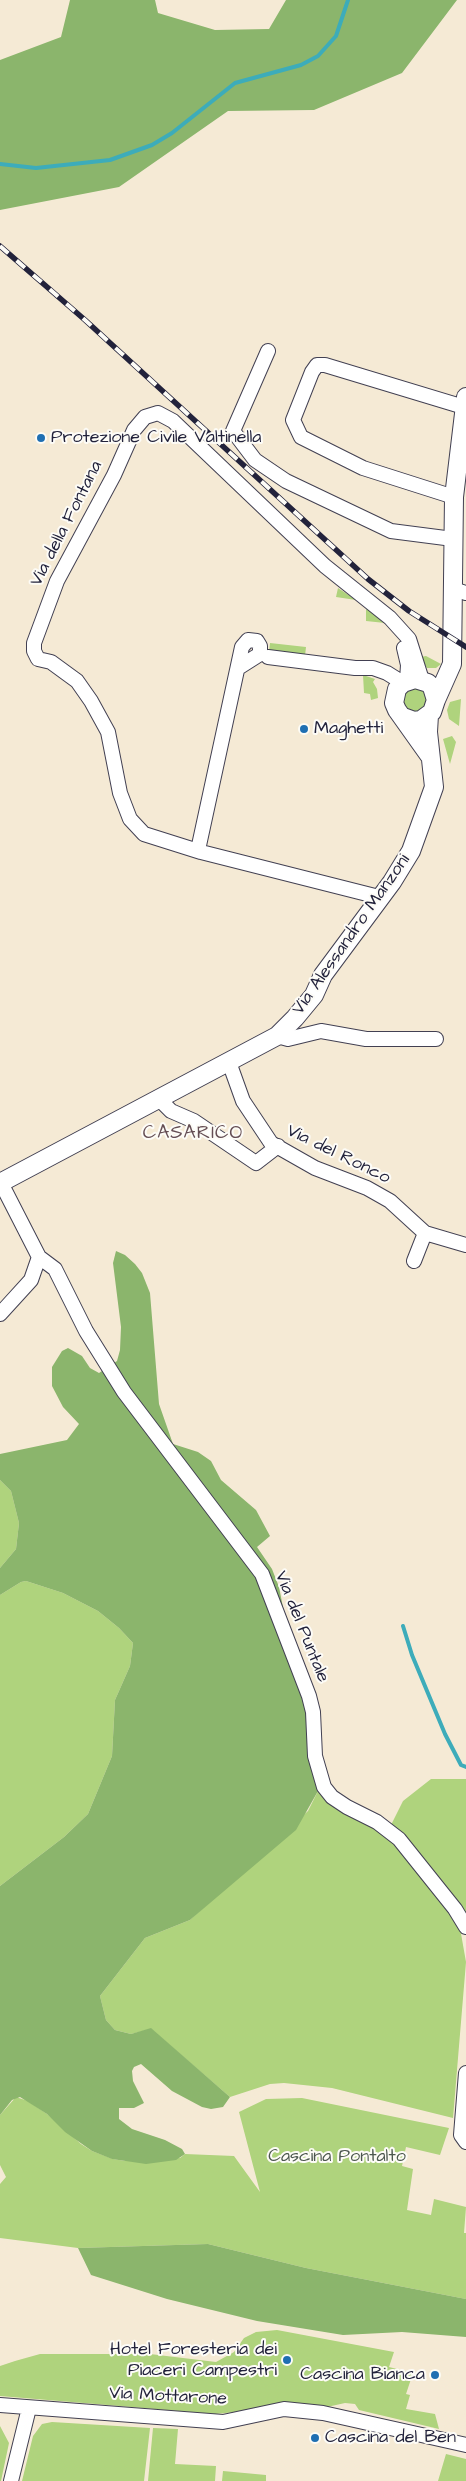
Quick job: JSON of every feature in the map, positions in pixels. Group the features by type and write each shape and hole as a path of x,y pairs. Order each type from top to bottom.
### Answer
{"street":[{"path":"268,351 233,431 256,460 286,481 391,531 453,539"},
{"path":"403,717 414,721 433,707 451,670 459,591 453,539 454,497 465,402 325,365 317,365 312,372 293,420 301,437 363,468 454,497"},
{"name":"Via della Fontana","path":"378,897 144,834 130,819 120,793 108,732 91,701 76,681 51,662 38,659 34,651 34,643 57,581 114,475 134,430 146,416 158,413 173,421 325,566 386,614 404,635 410,684"},
{"path":"410,684 436,673 453,648"},
{"name":"Via Alessandro Manzoni","path":"0,1182 160,1100 277,1036 314,994 323,975 378,897 392,882 411,850 430,802 434,780 431,758 432,688 410,684 372,668 355,668 268,657"},
{"path":"198,850 238,668"},
{"name":"Via Alessandro Manzoni","path":"410,684 397,710 431,758"},
{"path":"277,1036 288,1040 321,1032 366,1040 436,1039"},
{"name":"Via del Ronco","path":"229,1062 243,1101 271,1143 315,1168 367,1188 390,1201 426,1234 466,1245"},
{"path":"160,1100 171,1111 194,1121 256,1164 278,1146"},
{"path":"0,1182 39,1257 31,1280 0,1314"},
{"path":"414,1261 426,1234"},
{"name":"Via del Puntale","path":"39,1257 55,1269 86,1331 124,1392 262,1574 309,1696 315,1756 324,1787 340,1802 377,1822 398,1839 455,1909 466,1927"},
{"path":"466,2073 461,2135 466,2142"},
{"name":"Via Mottarone","path":"0,2405 224,2422 284,2409 323,2413 466,2445"},
{"path":"11,2481 29,2408"}],"green space":[{"path":"70,0 155,0 158,13 215,30 269,29 286,0 457,0 402,73 314,110 228,111 119,187 0,210 0,60 61,37"},
{"path":"338,588 356,600 336,597"},
{"path":"366,609 373,613 385,623 366,621"},
{"path":"270,643 306,647 305,656 269,652"},
{"path":"426,656 441,664 436,668 427,668 420,657"},
{"path":"363,675 375,679 373,682 377,689 378,698 371,700 370,694 364,693"},
{"path":"415,688 424,691 427,700 424,709 415,712 406,709 403,700 406,691"},
{"path":"461,699 459,726 449,719 447,710 450,702"},
{"path":"452,736 456,742 450,764 443,739"},
{"path":"116,1251 125,1255 135,1264 142,1273 150,1293 159,1404 173,1444 198,1452 211,1461 221,1480 256,1510 270,1536 257,1547 272,1569 279,1587 297,1678 315,1747 318,1791 296,1830 190,1920 145,1938 100,1996 106,2020 115,2030 131,2034 151,2028 230,2097 223,2107 211,2109 202,2107 172,2091 141,2064 134,2067 132,2071 133,2081 144,2103 134,2108 119,2108 119,2119 132,2129 165,2140 182,2149 185,2154 176,2160 146,2164 112,2159 92,2151 65,2132 47,2114 20,2097 12,2100 0,2115 0,1886 64,1837 88,1814 112,1756 115,1700 130,1666 133,1643 119,1628 98,1611 63,1593 26,1581 0,1595 0,1568 16,1549 19,1523 11,1491 0,1480 0,1454 67,1440 79,1424 63,1407 52,1386 52,1367 62,1351 68,1348 82,1356 90,1368 99,1373 117,1361 120,1350 121,1327 113,1263"},
{"path":"0,1480 11,1491 19,1523 16,1549 0,1568"},
{"path":"26,1581 63,1593 98,1611 119,1628 133,1643 130,1666 115,1700 112,1756 88,1814 64,1837 0,1886 0,1595"},
{"path":"431,1779 466,1779 466,1929 460,1928 466,1962 453,2118 332,2088 284,2083 270,2084 230,2097 151,2029 131,2034 115,2030 106,2020 100,1996 145,1938 190,1920 308,1811 318,1791 386,1835 403,1801"},
{"name":"Cascina Pontalto","path":"16,2097 28,2101 47,2114 81,2144 92,2151 113,2159 125,2161 180,2158 185,2154 234,2156 260,2192 239,2112 266,2099 302,2098 449,2128 440,2155 406,2147 402,2166 413,2169 407,2210 431,2215 434,2199 466,2207 464,2233 466,2233 466,2299 306,2268 208,2244 78,2248 0,2238 0,2184 6,2177 0,2165 0,2115"},
{"path":"208,2244 306,2268 466,2299 466,2337 402,2332 343,2335 257,2321 167,2299 91,2275 78,2248"},
{"path":"277,2330 394,2352 389,2367 413,2373 406,2394 410,2395 406,2409 435,2414 439,2429 359,2410 355,2404 345,2403 327,2407 266,2409 215,2414 0,2396 0,2366 40,2354 150,2354 216,2362 234,2352 244,2338 256,2332"},
{"path":"52,2422 150,2428 144,2481 22,2481 33,2436 42,2424"},
{"path":"0,2426 9,2443 1,2481 0,2481"},
{"path":"153,2428 178,2429 175,2464 216,2466 215,2481 148,2481"},
{"path":"446,2454 466,2459 466,2481 438,2481"},
{"path":"223,2471 266,2475 266,2481 222,2481"}],"waterway":[{"path":"0,164 36,168 110,160 152,145 172,133 235,83 301,65 318,56 336,36 348,0"},
{"path":"403,1626 412,1655 445,1734 461,1765 466,1767"}],"railway":[{"path":"0,246 85,320 368,579 409,611 466,647"}],"place":[{"name":"Protezione Civile Valtinella","path":"41,438"},
{"name":"Maghetti","path":"304,729"},
{"name":"Hotel Foresteria dei Piaceri Campestri","path":"287,2360"},
{"name":"Cascina Bianca","path":"435,2375"},
{"name":"Cascina del Ben","path":"315,2438"}],"district":[{"name":"CASARICO","path":"193,1134"}]}
